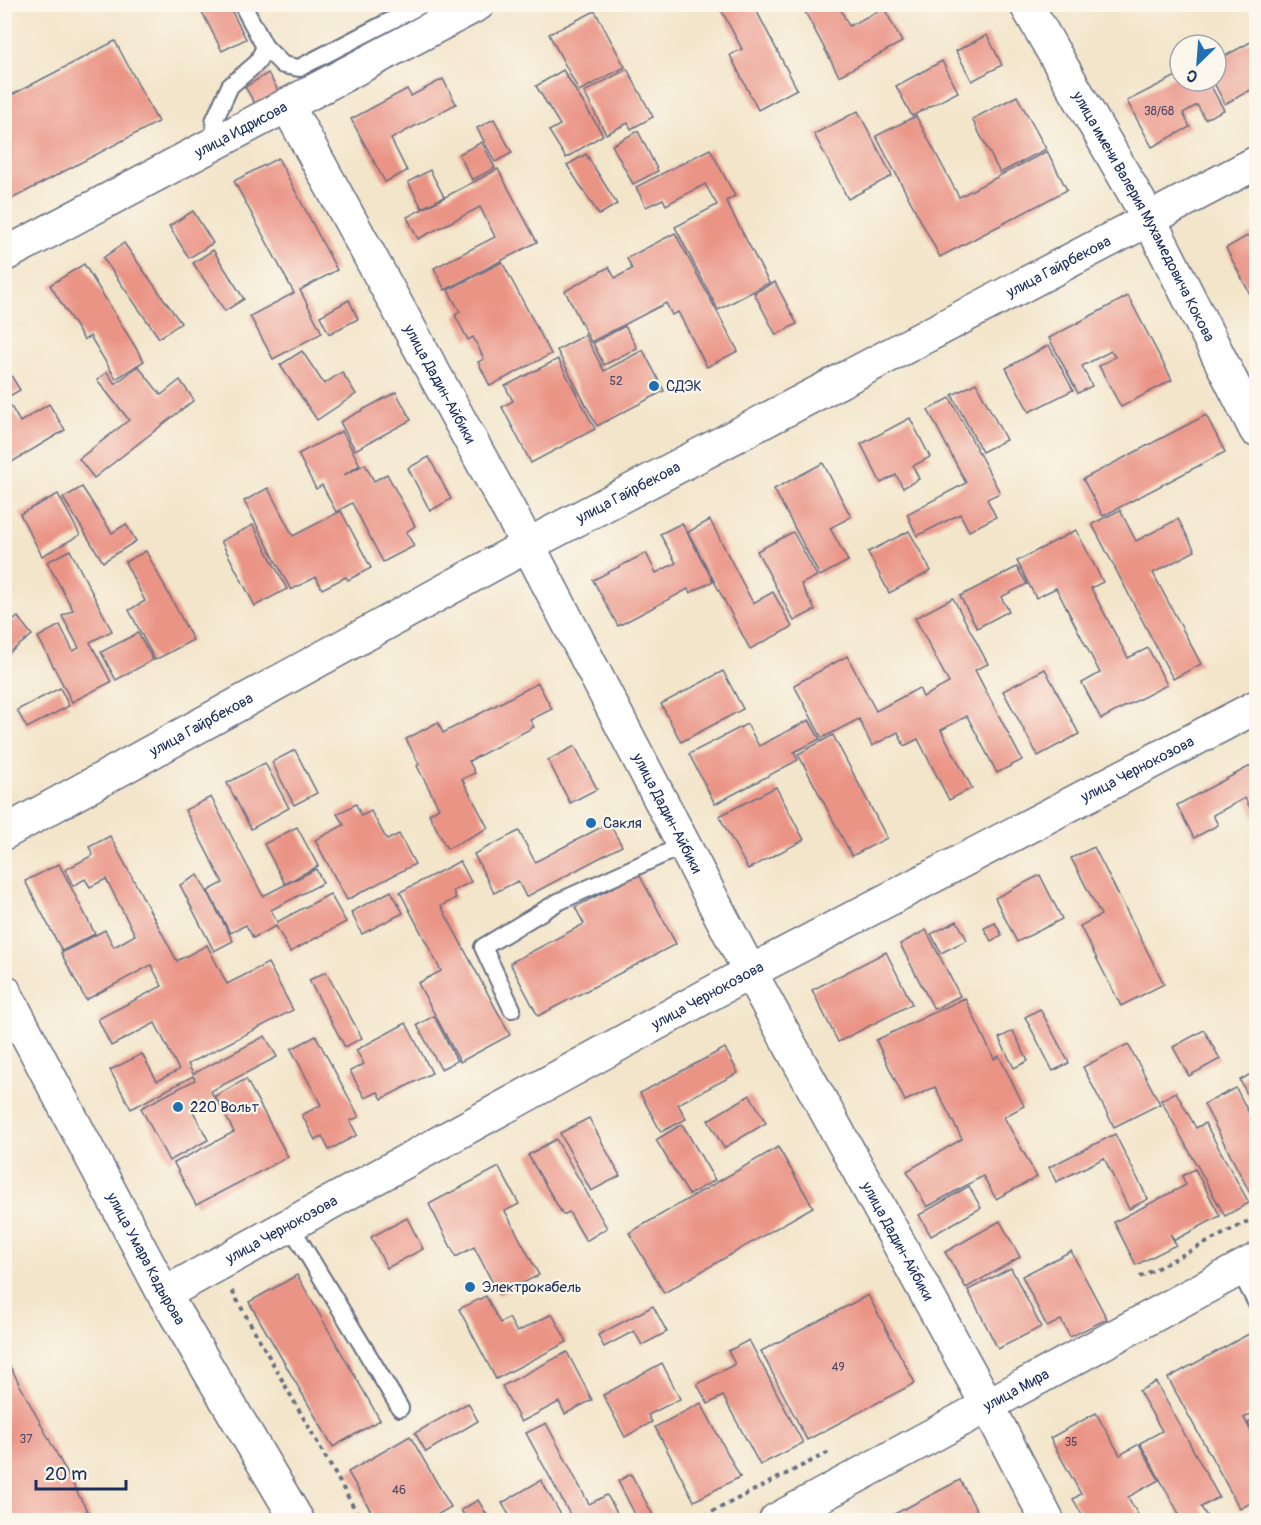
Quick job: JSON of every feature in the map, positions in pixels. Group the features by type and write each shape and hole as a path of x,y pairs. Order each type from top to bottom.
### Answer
{"street":[{"name":"улица Идрисова","path":"4,255 478,4"},
{"name":"улица имени Валерия Мухамедовича Кокова","path":"1026,4 1149,219 1257,430"},
{"name":"улица Дадин-Айбики","path":"287,105 528,545 750,972 988,1406 1047,1521"},
{"name":"улица Гайрбекова","path":"4,833 528,545 1257,163"},
{"name":"улица Чернокозова","path":"164,1294 750,972 1257,707"},
{"name":"улица Умара Кадырова","path":"4,991 164,1294 297,1521"},
{"name":"улица Мира","path":"776,1521 1248,1264"}],"lane":[{"path":"242,4 265,47 283,65 299,68 423,4"},
{"path":"217,142 214,121 230,86 257,63 265,47"},
{"path":"512,1009 483,947 558,902 684,845"},
{"path":"290,1225 400,1408"},
{"path":"1248,1264 1257,1302"}],"path":[{"path":"1140,1277 1257,1217"},
{"path":"217,1265 361,1521"}],"building":[{"path":"198,4 228,4 246,39 222,51"},
{"path":"718,4 753,4 797,89 758,110 730,55 742,49"},
{"path":"801,4 838,4 849,26 884,8 902,42 839,76"},
{"path":"595,11 625,67 579,91 549,34"},
{"path":"987,35 1002,65 972,81 956,51"},
{"path":"1256,39 1256,87 1225,104 1219,93 1228,93 1228,54"},
{"path":"115,41 158,122 4,203 4,99"},
{"path":"942,61 958,92 912,116 896,86"},
{"path":"627,69 653,117 631,129 628,123 606,134 584,92"},
{"path":"563,70 603,135 566,158 549,131 560,125 536,86"},
{"path":"268,73 283,99 260,112 245,87"},
{"path":"443,79 456,104 391,139 407,171 385,182 351,119 407,89 411,96"},
{"path":"1168,80 1168,93 1215,93 1224,110 1205,119 1197,105 1183,113 1190,127 1152,147 1127,101"},
{"path":"1017,96 1046,149 1000,173 972,119"},
{"path":"858,111 892,176 848,199 814,134"},
{"path":"916,116 959,197 1047,151 1067,190 940,257 876,136"},
{"path":"494,119 512,153 495,162 477,128"},
{"path":"638,131 658,171 633,184 612,145"},
{"path":"482,142 495,168 472,180 459,154"},
{"path":"710,149 735,196 726,201 769,283 718,310 675,227 717,205 705,184 666,205 663,199 646,207 636,187"},
{"path":"586,154 617,204 599,215 567,165"},
{"path":"278,158 337,270 300,290 322,333 273,359 250,316 294,293 234,181"},
{"path":"498,169 537,242 445,290 434,268 495,237 480,207 418,239 407,217"},
{"path":"430,170 444,197 422,208 408,182"},
{"path":"193,211 213,243 189,258 169,226"},
{"path":"1256,231 1256,291 1250,294 1226,248"},
{"path":"675,233 738,351 707,367 678,312 672,315 666,303 591,342 565,291 609,267 615,278 632,269 627,258"},
{"path":"124,243 181,323 159,338 103,258"},
{"path":"213,250 244,299 225,311 193,263"},
{"path":"502,262 551,354 490,386 478,362 484,359 473,337 468,340 455,315 460,312 448,290"},
{"path":"84,264 144,361 116,379 90,336 84,340 50,285"},
{"path":"775,282 797,324 776,335 754,293"},
{"path":"1128,296 1172,380 1121,407 1099,366 1115,357 1111,351 1082,366 1092,386 1078,393 1049,338"},
{"path":"1256,298 1256,313 1250,301"},
{"path":"349,300 358,319 329,334 320,316"},
{"path":"625,326 637,348 604,365 593,343"},
{"path":"585,335 604,371 643,350 664,391 597,426 557,350"},
{"path":"1049,345 1073,390 1029,412 1006,368"},
{"path":"302,351 324,384 342,372 356,394 317,420 280,365"},
{"path":"558,359 595,429 531,463 502,407 513,401 505,386"},
{"path":"4,364 20,390 6,398 20,422 49,404 65,430 12,462 4,450"},
{"path":"138,366 161,395 180,380 194,400 94,478 79,459 129,420 97,380 107,372 115,384"},
{"path":"976,383 1006,440 982,452 952,395"},
{"path":"396,392 411,420 355,450 340,422"},
{"path":"950,398 1000,493 987,499 996,517 969,531 960,514 917,536 907,514 966,483 928,410"},
{"path":"1206,415 1225,452 1103,516 1083,479"},
{"path":"910,418 930,457 913,466 919,479 903,488 896,475 881,483 861,444"},
{"path":"342,431 360,465 344,475 365,464 374,481 387,474 415,526 406,532 414,546 383,562 352,503 336,512 322,485 316,489 298,454"},
{"path":"429,457 451,499 430,511 408,468"},
{"path":"823,463 851,517 830,528 848,561 820,576 774,489"},
{"path":"82,487 112,533 126,524 136,541 103,562 63,498"},
{"path":"268,488 293,536 341,511 371,568 348,580 346,577 322,589 316,577 291,590 244,501"},
{"path":"58,494 80,535 42,556 20,514"},
{"path":"1120,510 1136,541 1178,519 1195,551 1153,573 1201,664 1173,679 1092,524"},
{"path":"710,520 753,603 773,592 792,627 750,649 688,532"},
{"path":"682,523 713,581 690,593 688,589 618,626 593,580 646,553 656,573 676,563 660,534"},
{"path":"253,525 287,589 255,606 221,541"},
{"path":"1076,530 1103,582 1091,588 1128,658 1148,648 1167,685 1101,719 1082,683 1100,673 1056,588 1036,598 1017,561"},
{"path":"909,531 931,571 889,593 868,552"},
{"path":"793,532 817,576 801,584 815,610 794,621 757,551"},
{"path":"70,550 112,631 90,642 111,682 72,702 38,637 60,625 73,651 79,648 62,616 73,610 47,562"},
{"path":"146,551 193,640 155,660 129,610 145,601 125,562"},
{"path":"1017,567 1027,584 1001,597 1009,611 977,628 960,596"},
{"path":"953,598 988,664 975,670 1022,760 997,773 967,716 941,730 972,788 949,800 918,739 904,746 898,732 872,746 859,719 822,738 794,685 847,656 876,711 919,688 923,697 949,683 915,618"},
{"path":"18,617 32,635 4,657 4,627"},
{"path":"138,633 153,660 116,680 101,652"},
{"path":"1045,669 1079,734 1038,756 1003,691"},
{"path":"723,671 743,709 681,742 661,704"},
{"path":"538,683 552,709 530,720 534,727 469,761 475,773 462,779 488,828 447,849 429,814 439,808 406,739 438,722 443,733"},
{"path":"60,688 69,706 27,728 17,710"},
{"path":"809,720 820,739 794,752 798,760 715,804 689,754 747,724 759,746"},
{"path":"833,735 887,838 852,856 798,754"},
{"path":"575,746 597,789 570,803 548,760"},
{"path":"295,750 317,793 294,805 272,762"},
{"path":"265,763 289,808 251,829 227,783"},
{"path":"1256,763 1256,820 1245,798 1213,815 1218,825 1194,838 1177,805"},
{"path":"776,787 804,840 748,869 719,816"},
{"path":"211,797 263,896 316,869 323,883 271,910 277,922 330,894 346,922 290,952 276,926 253,938 246,925 230,933 208,891 223,883 185,810"},
{"path":"356,804 361,816 371,811 387,840 399,834 415,864 347,900 315,840 344,825 337,814"},
{"path":"609,823 622,846 526,897 518,881 494,893 474,854 519,831 535,862"},
{"path":"297,827 318,866 285,884 264,844"},
{"path":"110,836 177,961 207,945 227,984 268,963 293,1010 188,1064 193,1074 265,1036 277,1057 211,1091 215,1099 193,1111 208,1140 169,1161 141,1108 195,1080 193,1076 131,1109 110,1070 142,1054 157,1081 179,1070 155,1023 111,1046 98,1019 162,986 151,965 86,1000 61,953 105,930 114,947 135,935 106,879 90,887 85,879 73,886 65,870 93,855 89,847"},
{"path":"1094,847 1164,984 1121,1006 1080,926 1101,915 1071,858"},
{"path":"460,861 471,882 453,891 456,898 441,906 510,1035 460,1062 418,983 441,971 400,892"},
{"path":"59,864 95,934 62,951 25,881"},
{"path":"639,874 676,944 538,1016 510,963 584,924 575,907"},
{"path":"198,875 233,941 214,951 180,885"},
{"path":"1040,875 1062,919 1017,942 995,898"},
{"path":"391,891 403,913 362,934 351,912"},
{"path":"957,921 967,940 941,953 931,934"},
{"path":"995,923 1002,935 991,941 984,928"},
{"path":"926,930 960,996 934,1009 900,944"},
{"path":"886,952 912,1004 838,1042 812,990"},
{"path":"326,972 362,1038 345,1047 309,980"},
{"path":"965,998 994,1059 999,1056 1024,1106 1004,1117 1037,1177 996,1199 983,1176 927,1207 907,1171 962,1139 935,1087 905,1101 876,1040"},
{"path":"1040,1009 1069,1063 1053,1071 1025,1017"},
{"path":"434,1016 457,1061 441,1069 417,1025"},
{"path":"406,1023 432,1073 382,1099 378,1092 365,1098 350,1071 364,1064 356,1050"},
{"path":"1204,1030 1220,1059 1189,1076 1173,1047"},
{"path":"1013,1031 1028,1061 1014,1068 999,1038"},
{"path":"316,1036 359,1117 350,1121 357,1135 329,1150 322,1136 315,1140 302,1115 321,1105 291,1049"},
{"path":"1128,1044 1160,1104 1114,1127 1083,1067"},
{"path":"725,1048 738,1073 678,1104 686,1119 661,1132 640,1093"},
{"path":"1256,1071 1256,1112 1240,1080"},
{"path":"246,1079 288,1157 196,1205 174,1163 234,1132 215,1096"},
{"path":"1236,1088 1256,1127 1256,1199 1254,1201 1204,1104"},
{"path":"1176,1092 1196,1128 1205,1123 1249,1203 1225,1216 1161,1100"},
{"path":"750,1095 766,1123 724,1148 708,1120"},
{"path":"589,1118 620,1176 591,1191 560,1133"},
{"path":"682,1124 715,1180 689,1195 656,1140"},
{"path":"1115,1134 1148,1199 1129,1209 1104,1158 1056,1182 1049,1167"},
{"path":"556,1139 607,1228 586,1241 569,1212 563,1215 528,1155"},
{"path":"778,1147 813,1207 664,1293 629,1233"},
{"path":"499,1167 519,1204 505,1211 539,1275 499,1295 474,1247 456,1257 429,1204"},
{"path":"1195,1169 1220,1216 1175,1240 1170,1234 1176,1245 1136,1265 1114,1222 1186,1185 1182,1176"},
{"path":"969,1186 981,1208 931,1236 919,1215"},
{"path":"407,1218 423,1249 387,1268 371,1237"},
{"path":"1000,1221 1020,1257 966,1288 945,1252"},
{"path":"1071,1251 1107,1319 1070,1337 1061,1320 1047,1327 1022,1276"},
{"path":"1011,1268 1041,1327 998,1349 968,1290"},
{"path":"297,1275 380,1420 333,1447 249,1302"},
{"path":"868,1295 915,1383 807,1440 761,1351"},
{"path":"486,1296 500,1323 509,1318 517,1332 552,1314 567,1342 496,1379 459,1309"},
{"path":"653,1306 667,1332 642,1345 634,1331 604,1347 598,1335"},
{"path":"1256,1330 1256,1411 1244,1418 1256,1441 1256,1500 1240,1509 1168,1378"},
{"path":"749,1340 803,1443 760,1465 723,1396 708,1404 697,1384 735,1364 728,1351"},
{"path":"567,1352 592,1400 565,1414 559,1402 521,1422 502,1386"},
{"path":"5,1357 92,1520 5,1520"},
{"path":"662,1363 680,1399 648,1415 652,1422 625,1437 603,1395"},
{"path":"1156,1382 1219,1497 1201,1507 1209,1520 1177,1520 1175,1516 1179,1514 1140,1443 1162,1431 1139,1391"},
{"path":"468,1403 478,1421 426,1452 415,1433"},
{"path":"701,1403 740,1477 694,1501 655,1427"},
{"path":"1096,1413 1120,1455 1139,1444 1159,1480 1128,1497 1141,1520 1085,1520 1073,1499 1081,1494 1050,1438"},
{"path":"1256,1418 1256,1437 1248,1423"},
{"path":"546,1423 589,1504 607,1495 621,1520 573,1520 526,1433"},
{"path":"410,1436 451,1507 428,1520 376,1520 348,1472"},
{"path":"631,1474 655,1519 638,1520 618,1481"},
{"path":"541,1480 564,1520 512,1520 502,1503"},
{"path":"960,1480 982,1520 883,1520"},
{"path":"478,1500 490,1520 467,1520 461,1510"}],"place":[{"name":"СДЭК","path":"654,386"},
{"name":"Сакля","path":"591,823"},
{"name":"220 Вольт","path":"178,1107"},
{"name":"Электрокабель","path":"470,1287"}]}
